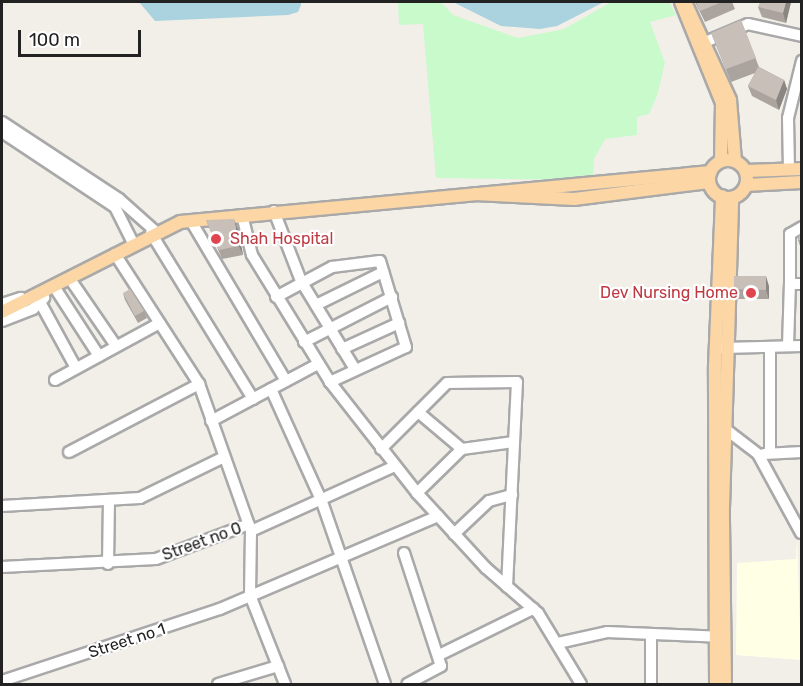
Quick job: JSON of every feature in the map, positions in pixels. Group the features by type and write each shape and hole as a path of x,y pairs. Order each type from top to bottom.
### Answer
{"main road":[{"path":"681,2 730,100 735,161"},
{"path":"2,312 48,295 70,279 153,232 191,221 468,193 497,199 710,177 721,161 722,103 702,43 685,2"},
{"path":"721,161 735,161 746,171 795,169"},
{"path":"746,171 746,185"},
{"path":"710,177 727,197 721,348 720,637 725,684"},
{"path":"727,197 746,185 801,182"},
{"path":"716,684 720,637 724,428 721,348"}],"street":[{"path":"702,43 748,24 801,36"},
{"path":"795,169 788,118 801,61"},
{"path":"2,122 119,199 153,232 253,399"},
{"path":"2,132 115,207 133,243"},
{"path":"274,211 301,281 354,369"},
{"path":"242,215 252,255 303,342 330,382 395,466 454,534 507,587 533,609 558,643 581,684"},
{"path":"191,221 286,381"},
{"path":"788,346 796,284 790,234 801,227"},
{"path":"115,254 199,384 250,527 250,595 285,684"},
{"path":"276,297 301,281 377,258 392,297 403,350 354,369 330,382"},
{"path":"316,305 383,272"},
{"path":"70,279 116,346"},
{"path":"2,304 48,295"},
{"path":"2,321 48,295"},
{"path":"48,295 99,356"},
{"path":"48,295 76,368"},
{"path":"303,342 392,297"},
{"path":"55,380 160,323"},
{"path":"342,349 399,323"},
{"path":"721,348 801,346"},
{"path":"770,347 770,453"},
{"path":"211,421 318,364"},
{"path":"381,448 447,383 460,379 516,381 507,587"},
{"path":"69,452 199,384"},
{"path":"271,389 322,502 385,684"},
{"path":"418,412 462,449"},
{"path":"724,428 758,454 801,533"},
{"path":"417,492 462,449 514,442"},
{"path":"758,454 800,455"},
{"path":"2,506 140,498 224,457"},
{"name":"Street no 0","path":"2,567 108,564 156,559 322,502 395,466"},
{"path":"454,534 489,501 512,495"},
{"path":"108,564 109,501"},
{"name":"Street no 1","path":"2,681 250,595 438,516"},
{"path":"405,553 439,655 439,670 407,684"},
{"path":"439,655 533,609"},
{"path":"558,643 607,632 720,637"},
{"path":"651,634 651,684"},
{"path":"218,684 278,666"}],"shaded area":[{"path":"797,538 801,660 736,655 737,563 796,559"}],"green space":[{"path":"398,2 441,2 453,15 518,38 564,29 611,2 669,2 676,15 650,22 665,63 657,96 649,114 637,117 637,135 605,139 594,159 593,180 436,178 423,24 399,25"}],"water":[{"path":"139,2 301,2 301,5 298,12 288,15 155,21"},
{"path":"453,2 604,2 557,26 540,29 501,26"}],"building":[{"path":"696,2 722,2 700,11"},
{"path":"760,2 786,2 783,13 758,7"},
{"path":"741,20 756,58 726,69 711,33"},
{"path":"758,67 784,80 776,100 748,86"},
{"path":"234,219 239,246 219,250 206,220"},
{"path":"734,276 766,276 766,290 734,289"},
{"path":"130,289 144,311 135,316 123,293"}],"place":[{"name":"Shah Hospital","path":"216,239"},
{"name":"Dev Nursing Home","path":"751,293"}]}
